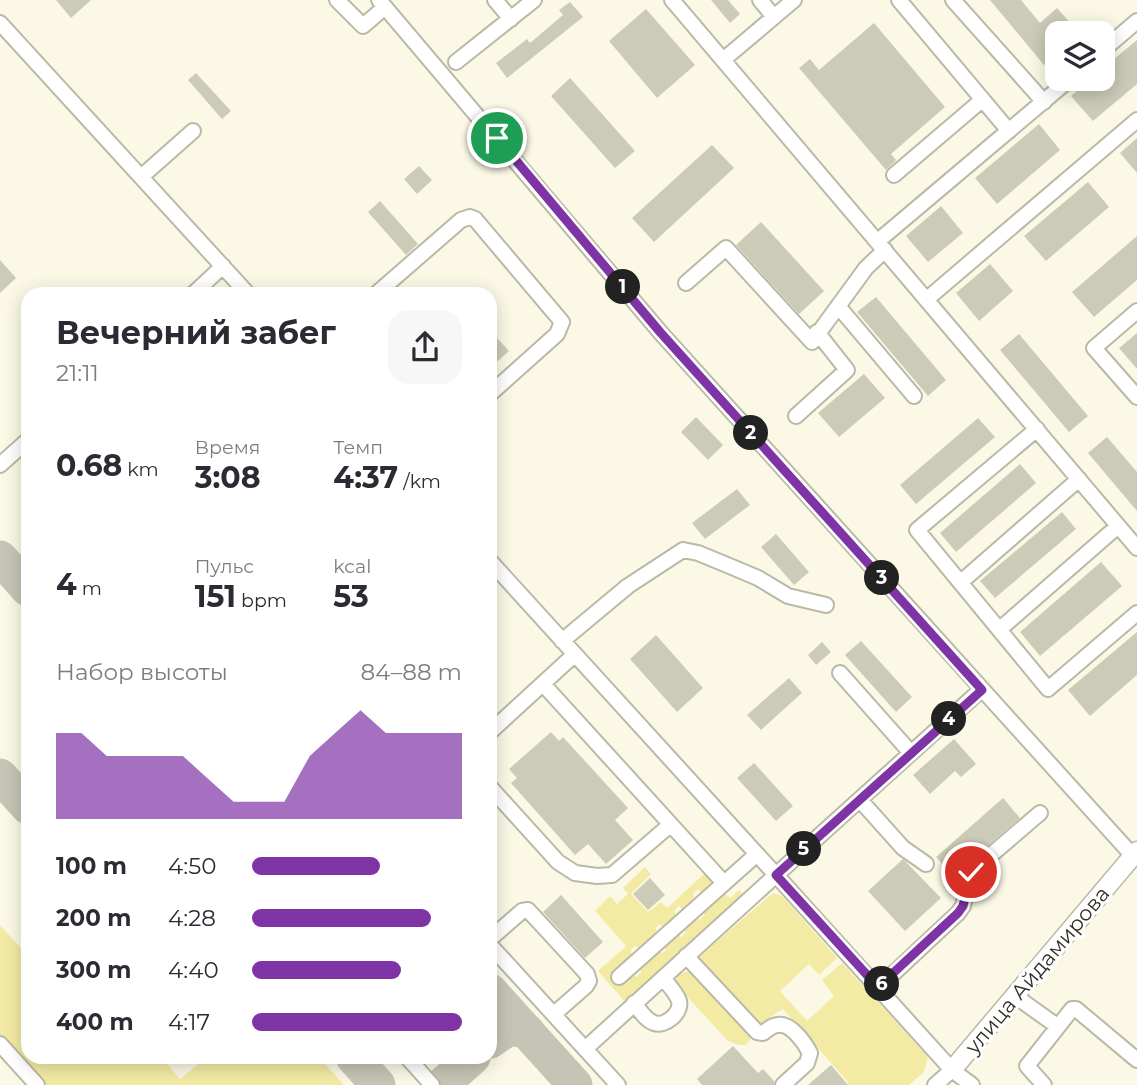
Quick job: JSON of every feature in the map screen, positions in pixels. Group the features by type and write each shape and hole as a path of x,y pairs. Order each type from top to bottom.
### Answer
{"main road":[{"name":"улица Айдамирова","path":"953,1070 1135,854"}],"street":[{"path":"337,0 363,26 382,3 660,332 982,690 1135,854"},
{"path":"495,0 511,19"},
{"path":"456,62 534,0"},
{"path":"672,0 1137,548"},
{"path":"760,0 774,17"},
{"path":"723,60 794,0"},
{"path":"899,0 1009,131"},
{"path":"953,0 1044,102"},
{"path":"1115,39 1137,20"},
{"path":"0,23 242,287"},
{"path":"686,283 726,248 812,342 882,245 1056,91"},
{"path":"894,175 982,100"},
{"path":"927,299 1137,120"},
{"path":"141,177 192,131"},
{"path":"384,287 461,220 470,217 475,219 562,322 557,334 497,388"},
{"path":"200,287 223,266"},
{"path":"838,306 914,397"},
{"path":"1137,311 1094,348 1137,397"},
{"path":"796,416 847,370 817,332"},
{"path":"1037,429 917,530 1048,689 1137,613"},
{"path":"0,465 21,446"},
{"path":"961,582 1079,479"},
{"path":"1000,629 1118,526"},
{"path":"562,641 628,586 683,550 732,566 788,596 826,606"},
{"path":"497,569 953,1070 972,1085"},
{"path":"497,726 574,655"},
{"path":"840,673 911,753"},
{"path":"543,684 724,884"},
{"path":"585,1049 982,690"},
{"path":"497,795 558,862 575,873 612,875 670,825"},
{"path":"860,800 903,849 926,864"},
{"path":"878,987 958,913 963,906 971,872 1040,813"},
{"path":"619,977 757,854"},
{"path":"497,933 522,911 528,911 587,974 589,981 586,986 554,1014"},
{"path":"497,953 618,1085"},
{"path":"686,956 757,1032 763,1033 777,1024 786,1026 807,1047 810,1054 807,1063 783,1085"},
{"path":"634,1003 650,1021 657,1024 667,1021 676,1013 679,1004 675,993 663,978"},
{"path":"1015,996 1057,1026"},
{"path":"1044,1085 1027,1066 1070,1010 1076,1009 1137,1060"},
{"path":"0,1044 37,1085"},
{"path":"413,1064 432,1085"},
{"name":"улица Айдамирова","path":"934,1085 953,1070"}],"shaded area":[{"path":"645,867 651,874 631,894 648,912 661,902 667,908 706,872 712,884 701,892 698,889 682,909 679,906 674,911 676,916 662,926 659,924 657,932 639,949 635,946 631,950 632,954 610,974 621,985 633,974 637,977 641,972 639,968 658,951 662,953 666,950 663,945 677,933 681,937 686,932 683,928 696,917 700,920 704,915 702,910 723,892 730,898 739,890 742,897 626,1003 598,971 626,946 595,911 610,896 617,904 628,894 623,888"},
{"path":"773,893 782,896 837,958 819,975 809,964 780,991 807,1021 834,996 822,980 842,963 928,1057 924,1072 909,1085 845,1085 848,1082 783,1009 759,1024 750,1021 700,967 699,959 702,954"},
{"path":"0,925 21,948 21,1064 167,1064 180,1079 198,1064 325,1064 344,1085 40,1085 0,1041"},
{"path":"685,972 696,976 750,1032 750,1040 745,1045 728,1041 678,987 676,979"}],"building":[{"path":"56,0 91,0 71,18"},
{"path":"711,0 728,0 740,14 730,23"},
{"path":"990,0 1021,0 1040,23 1057,8 1068,21 1045,21 1044,65"},
{"path":"570,2 583,17 507,78 496,63 527,39 530,43 563,15 559,10"},
{"path":"646,9 695,65 657,98 609,41"},
{"path":"874,23 945,107 891,154 896,160 886,170 799,68 810,59 819,70"},
{"path":"1137,40 1137,84 1093,121 1071,96 1077,91 1115,91 1115,58"},
{"path":"196,73 231,111 222,119 188,80"},
{"path":"570,78 635,151 615,168 551,96"},
{"path":"1039,124 1060,150 997,204 975,178"},
{"path":"1137,138 1137,173 1120,153"},
{"path":"712,145 734,168 654,242 632,218"},
{"path":"419,166 432,180 417,194 404,179"},
{"path":"1088,182 1109,207 1046,261 1024,236"},
{"path":"380,201 418,244 406,255 368,212"},
{"path":"941,206 963,233 928,262 906,236"},
{"path":"761,222 824,291 799,314 736,245"},
{"path":"1137,236 1137,280 1094,317 1072,292"},
{"path":"0,260 16,278 0,293"},
{"path":"990,264 1013,291 979,321 956,293"},
{"path":"876,297 946,380 928,396 857,312"},
{"path":"1137,333 1137,369 1119,348"},
{"path":"1019,334 1088,416 1069,432 1000,350"},
{"path":"497,338 509,351 497,362"},
{"path":"864,374 885,398 839,437 818,413"},
{"path":"696,417 723,445 708,460 681,432"},
{"path":"978,418 995,437 916,504 900,485"},
{"path":"1107,437 1137,472 1137,511 1088,453"},
{"path":"1020,464 1036,483 956,552 940,533"},
{"path":"737,489 750,505 705,539 692,523"},
{"path":"1062,512 1076,529 995,598 980,581"},
{"path":"776,534 809,572 794,585 761,547"},
{"path":"1101,562 1122,586 1040,656 1020,632"},
{"path":"1137,632 1137,675 1090,716 1068,690"},
{"path":"656,635 703,688 677,712 630,659"},
{"path":"861,641 912,697 896,712 845,655"},
{"path":"822,642 831,652 816,665 808,655"},
{"path":"789,678 802,693 761,730 747,715"},
{"path":"551,732 559,741 563,737 628,808 615,820 633,840 606,864 588,844 575,855 511,783 517,778 509,769"},
{"path":"954,739 976,764 961,777 955,771 930,794 913,775"},
{"path":"754,763 793,806 776,821 737,778"},
{"path":"1003,798 1020,818 954,877 936,857"},
{"path":"903,859 941,898 905,931 868,891"},
{"path":"650,878 665,895 648,910 633,894"},
{"path":"561,895 603,942 585,958 543,912"},
{"path":"733,1046 758,1073 763,1069 774,1081 774,1085 702,1085 697,1079"},
{"path":"831,1065 848,1085 808,1085"}],"taxiway":[{"path":"0,558 21,581"},
{"path":"0,776 21,799"},
{"path":"497,999 575,1085"},
{"path":"497,1036 509,1028 527,1031"},
{"path":"359,1064 378,1085"},
{"path":"442,1085 465,1064"}],"route":[{"path":"497,138 660,332 982,690 776,875 878,987 958,913 966,899 971,872"}]}
